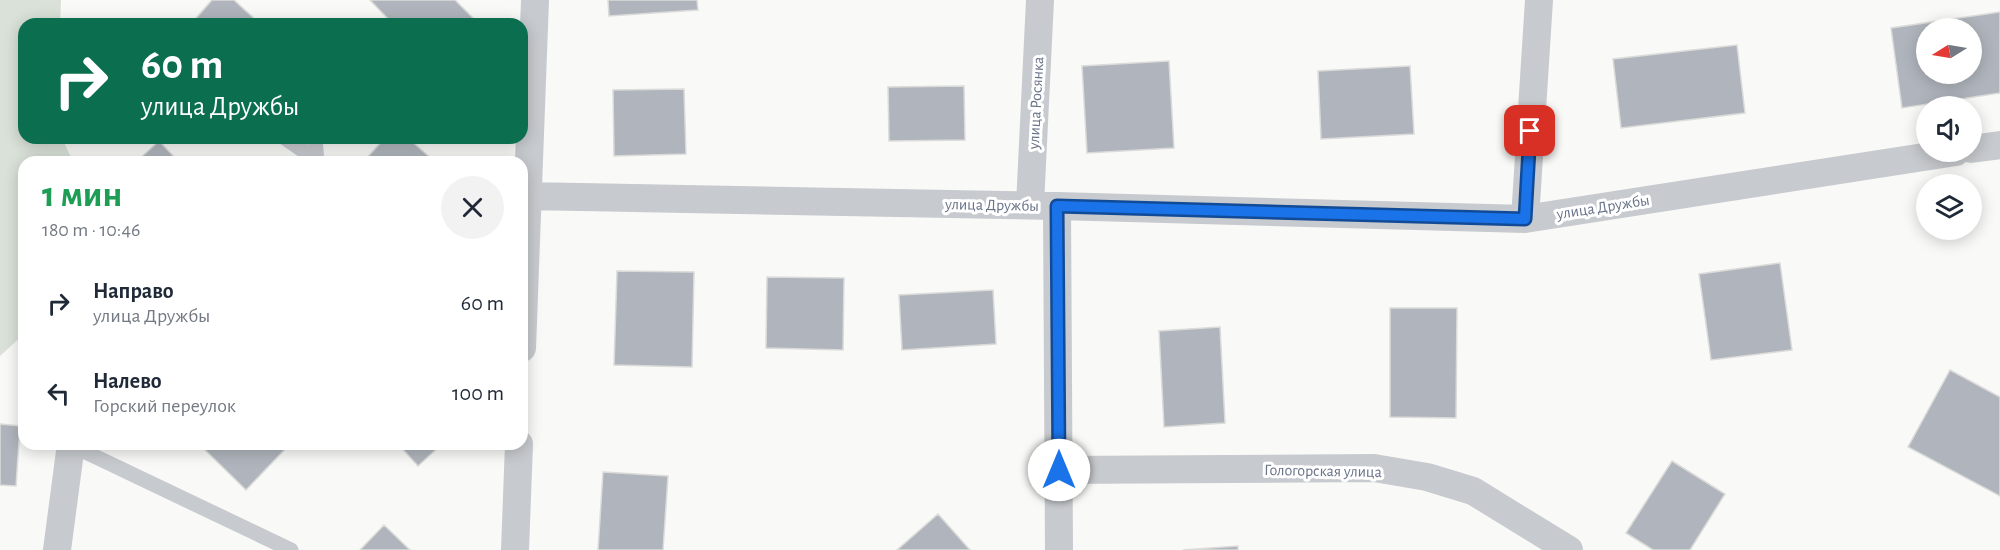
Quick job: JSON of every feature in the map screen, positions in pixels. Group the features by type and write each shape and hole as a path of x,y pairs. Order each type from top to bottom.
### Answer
{"street":[{"path":"528,196 535,0"},
{"name":"улица Росянка","path":"1040,0 1043,205 1059,470 1059,550"},
{"path":"1525,219 1539,0"},
{"path":"1982,147 2000,145"},
{"name":"улица Дружбы","path":"528,196 1043,205 1525,219 1916,158"},
{"path":"57,550 70,450"},
{"path":"515,550 519,450"},
{"name":"Гологорская улица","path":"1059,470 1374,468 1428,477 1473,491 1569,550"}],"lane":[{"path":"293,144 310,156"},
{"path":"83,450 291,550"}],"shaded area":[{"path":"0,0 61,0 60,18 18,18 18,144 65,144 70,156 18,156 18,340 0,356"}],"building":[{"path":"212,0 234,0 254,18 196,18"},
{"path":"370,0 455,0 473,18 387,18"},
{"path":"608,0 697,0 698,10 609,16"},
{"path":"2000,12 2000,93 1980,96 1916,96 1916,106 1902,108 1891,28 1916,24 1916,84 1982,84 1982,18 1959,18"},
{"path":"1737,45 1745,113 1621,128 1613,59"},
{"path":"1169,61 1174,148 1087,153 1082,66"},
{"path":"1410,66 1414,134 1321,139 1318,71"},
{"path":"964,86 965,140 889,141 888,87"},
{"path":"684,89 686,154 614,156 613,90"},
{"path":"156,144 162,144 173,156 143,156"},
{"path":"380,144 415,144 428,156 368,156"},
{"path":"1780,263 1792,350 1711,360 1699,274"},
{"path":"617,271 694,272 692,367 614,365"},
{"path":"767,277 844,278 843,350 766,348"},
{"path":"993,290 996,344 902,350 899,295"},
{"path":"1390,308 1457,308 1456,418 1390,417"},
{"path":"1220,327 1225,423 1164,427 1159,331"},
{"path":"1950,370 2000,397 2000,496 1908,447"},
{"path":"0,424 18,426 16,486 0,485"},
{"path":"205,450 284,450 246,490"},
{"path":"403,450 435,450 418,466"},
{"path":"1672,461 1725,494 1690,550 1653,550 1626,533"},
{"path":"603,472 668,476 663,550 598,550"},
{"path":"938,514 970,550 897,550"},
{"path":"384,525 410,550 360,550"},
{"path":"1238,546 1238,550 1183,550"}],"route":[{"path":"1059,470 1057,206 1525,219 1530,131"}]}
